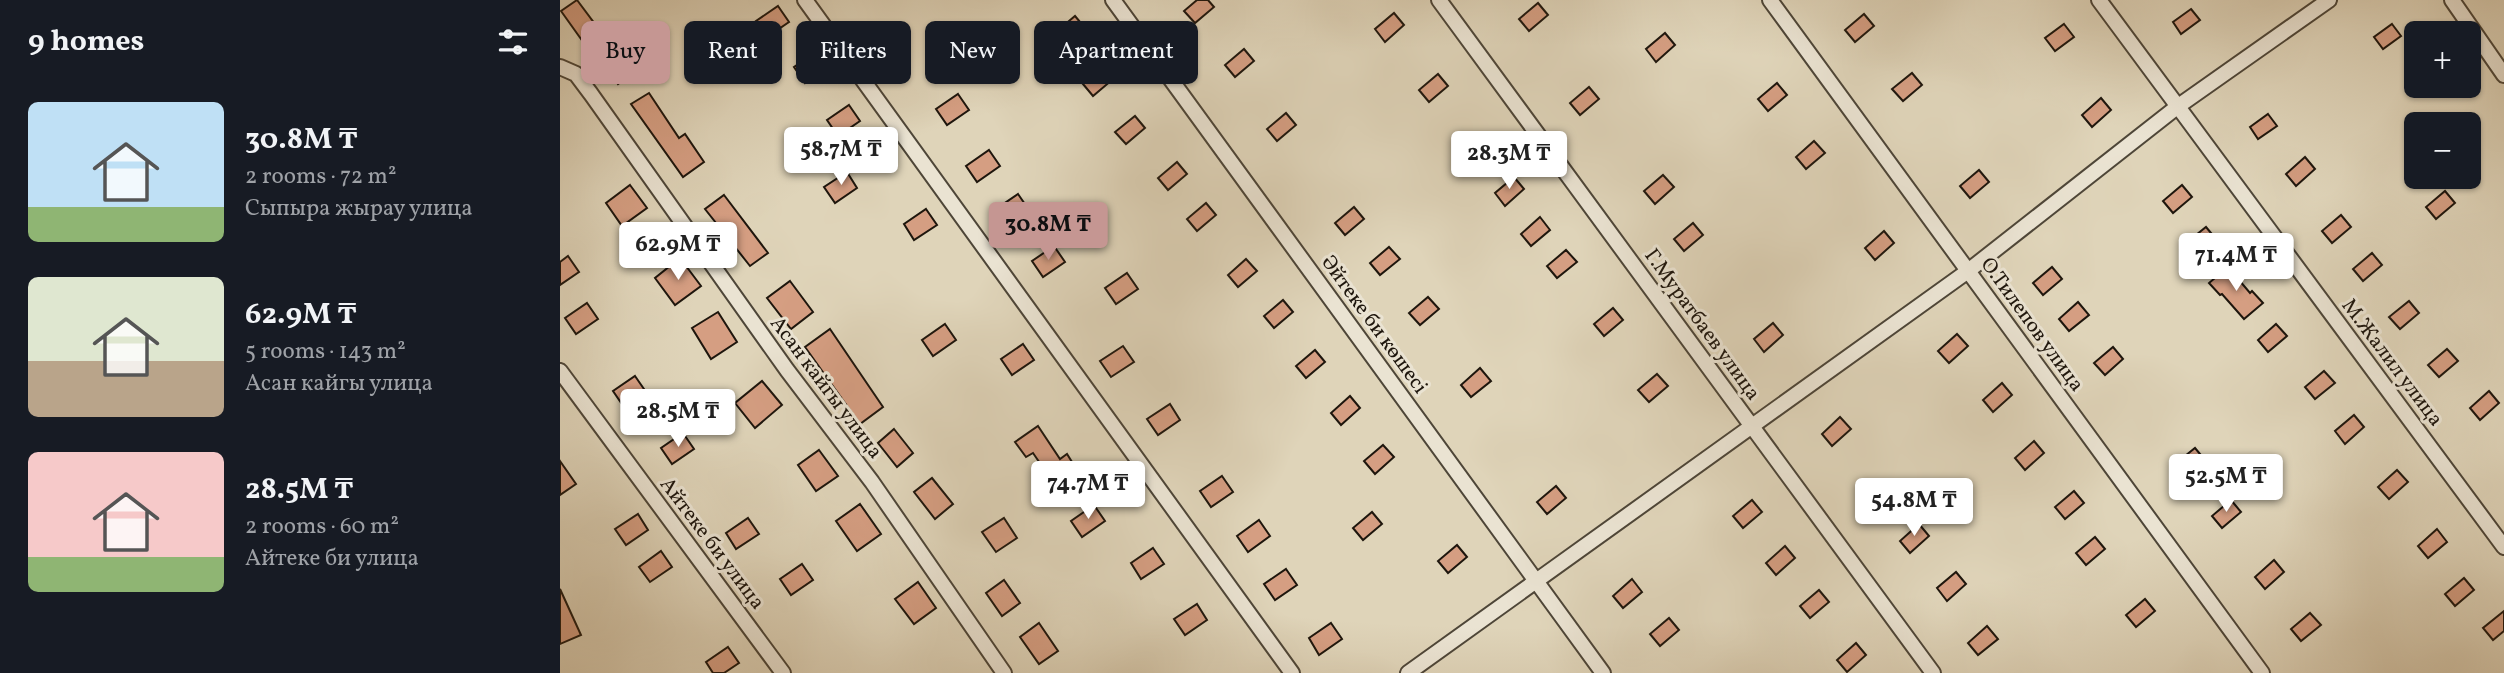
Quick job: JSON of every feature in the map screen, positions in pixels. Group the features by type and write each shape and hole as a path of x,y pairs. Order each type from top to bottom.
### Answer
{"street":[{"path":"805,0 1292,673"},
{"name":"Әйтеке би көшесі","path":"1113,0 1603,673"},
{"name":"Г.Муратбаев улица","path":"1439,0 1933,673"},
{"name":"О.Тилепов улица","path":"1770,0 2262,673"},
{"name":"М.Жалил улица","path":"2099,0 2504,547"},
{"path":"1408,673 1968,271 2177,107 2329,0"},
{"path":"2452,0 2504,75"},
{"name":"Асан кайгы улица","path":"561,69 576,74 591,94 717,274 872,482 1004,673"},
{"name":"Айтеке би улица","path":"560,371 783,673"}],"building":[{"path":"577,0 593,21 581,21 581,39 561,11"},
{"path":"1197,0 1208,0 1214,7 1197,21 1193,21 1184,11"},
{"path":"1538,3 1548,15 1529,31 1519,19"},
{"path":"778,6 789,22 782,27 782,21 756,21"},
{"path":"2191,9 2200,20 2181,34 2173,22"},
{"path":"1394,13 1404,25 1385,42 1375,29"},
{"path":"1864,14 1874,26 1855,42 1845,30"},
{"path":"2064,24 2074,37 2055,51 2045,38"},
{"path":"2392,24 2401,36 2383,49 2374,37"},
{"path":"1665,33 1675,45 1656,62 1646,49"},
{"path":"1244,49 1254,61 1235,77 1225,65"},
{"path":"1912,73 1922,85 1903,101 1892,89"},
{"path":"1438,74 1448,86 1429,102 1419,90"},
{"path":"1777,83 1787,95 1768,111 1758,99"},
{"path":"1083,84 1107,84 1093,96"},
{"path":"1589,87 1599,99 1580,115 1570,103"},
{"path":"649,93 679,138 685,134 704,162 683,177 631,104"},
{"path":"958,94 969,110 947,125 936,109"},
{"path":"2101,98 2111,110 2092,127 2082,115"},
{"path":"849,105 860,121 838,136 827,120"},
{"path":"1286,113 1296,125 1277,141 1267,129"},
{"path":"2268,114 2277,126 2258,139 2250,127"},
{"path":"1135,116 1145,128 1126,144 1115,132"},
{"path":"1814,141 1825,153 1806,169 1796,157"},
{"path":"1490,143 1501,155 1482,171 1472,159"},
{"path":"989,150 1000,166 977,182 966,166"},
{"path":"2305,157 2315,169 2296,186 2286,174"},
{"path":"1177,162 1187,174 1168,190 1158,178"},
{"path":"1979,170 1989,182 1970,198 1960,186"},
{"path":"847,172 857,188 835,203 824,187"},
{"path":"1663,175 1674,187 1655,204 1644,191"},
{"path":"1514,177 1524,189 1505,206 1495,193"},
{"path":"630,185 647,208 622,226 606,203"},
{"path":"2182,185 2192,197 2173,213 2163,201"},
{"path":"2445,191 2455,203 2436,219 2426,207"},
{"path":"1018,194 1029,210 1007,225 996,209"},
{"path":"724,195 768,253 750,266 705,209"},
{"path":"1206,203 1216,215 1197,231 1187,219"},
{"path":"1354,207 1364,219 1345,235 1335,223"},
{"path":"926,209 937,225 914,240 904,224"},
{"path":"2341,215 2351,227 2332,243 2322,231"},
{"path":"1540,217 1550,230 1531,246 1521,234"},
{"path":"1693,223 1703,235 1684,251 1674,239"},
{"path":"2206,227 2216,239 2197,255 2186,243"},
{"path":"1884,231 1894,243 1875,260 1865,248"},
{"path":"1054,246 1065,262 1043,277 1032,261"},
{"path":"1389,247 1400,259 1380,275 1370,263"},
{"path":"1566,250 1577,262 1557,278 1547,266"},
{"path":"2372,253 2382,265 2363,281 2353,269"},
{"path":"568,256 579,272 560,285 560,262"},
{"path":"680,258 701,286 675,305 655,278"},
{"path":"1246,259 1257,271 1238,287 1228,275"},
{"path":"2052,267 2062,279 2043,295 2033,283"},
{"path":"2228,267 2250,293 2252,291 2263,303 2244,319 2209,283"},
{"path":"1127,273 1138,289 1116,304 1105,288"},
{"path":"790,281 813,312 791,329 767,298"},
{"path":"1428,297 1439,309 1420,325 1409,313"},
{"path":"1283,300 1293,312 1274,328 1264,316"},
{"path":"2409,301 2419,313 2400,329 2389,317"},
{"path":"2078,302 2089,315 2069,331 2059,319"},
{"path":"587,303 598,319 576,334 565,318"},
{"path":"1613,308 1623,320 1604,336 1594,324"},
{"path":"718,312 737,342 711,359 692,328"},
{"path":"1773,323 1783,335 1764,352 1754,339"},
{"path":"945,324 956,340 933,356 922,340"},
{"path":"2276,324 2287,336 2268,352 2258,340"},
{"path":"830,329 883,407 860,424 805,347"},
{"path":"1957,334 1968,346 1949,363 1938,351"},
{"path":"1023,344 1034,360 1012,375 1001,359"},
{"path":"1123,346 1134,362 1111,377 1100,361"},
{"path":"2113,347 2123,359 2105,375 2094,363"},
{"path":"2447,349 2458,361 2439,377 2428,365"},
{"path":"1315,350 1325,362 1306,378 1296,366"},
{"path":"1480,368 1491,381 1471,397 1461,385"},
{"path":"2324,371 2335,383 2315,399 2305,387"},
{"path":"1657,374 1668,386 1649,402 1638,390"},
{"path":"635,376 646,392 624,407 613,391"},
{"path":"762,381 782,405 755,428 735,403"},
{"path":"2002,383 2012,395 1993,412 1983,400"},
{"path":"2489,391 2499,403 2480,420 2470,408"},
{"path":"1350,396 1360,408 1341,425 1331,413"},
{"path":"1170,404 1180,420 1158,435 1147,419"},
{"path":"2354,415 2364,427 2345,444 2335,431"},
{"path":"1840,417 1851,429 1832,446 1822,434"},
{"path":"1038,426 1060,459 1067,454 1077,470 1055,485 1033,453 1026,457 1015,442"},
{"path":"894,429 913,453 897,467 878,443"},
{"path":"683,433 694,449 672,464 661,448"},
{"path":"2034,441 2044,453 2025,470 2015,458"},
{"path":"1383,445 1394,457 1375,474 1364,461"},
{"path":"2195,448 2205,460 2186,476 2175,464"},
{"path":"819,450 838,476 816,491 798,465"},
{"path":"560,461 576,484 560,495"},
{"path":"2397,470 2408,482 2389,499 2378,487"},
{"path":"1222,476 1233,492 1211,507 1200,491"},
{"path":"932,478 953,504 935,519 914,492"},
{"path":"1556,486 1566,498 1547,514 1537,502"},
{"path":"1890,486 1900,498 1881,515 1871,502"},
{"path":"2074,491 2084,503 2065,519 2055,507"},
{"path":"1752,500 1762,512 1743,528 1733,516"},
{"path":"2231,500 2241,512 2222,528 2212,516"},
{"path":"860,504 881,534 857,551 836,521"},
{"path":"1094,505 1105,521 1082,537 1071,521"},
{"path":"1372,512 1382,524 1363,540 1353,528"},
{"path":"638,514 648,530 626,545 615,529"},
{"path":"748,518 759,534 736,549 726,533"},
{"path":"1004,518 1017,538 996,552 982,532"},
{"path":"1259,520 1270,536 1248,552 1237,536"},
{"path":"1919,524 1929,536 1910,553 1900,541"},
{"path":"2437,529 2447,542 2428,558 2418,546"},
{"path":"2095,537 2105,549 2086,565 2076,553"},
{"path":"1457,545 1467,557 1448,573 1438,561"},
{"path":"1785,546 1795,558 1776,575 1766,563"},
{"path":"1153,548 1164,564 1141,579 1131,563"},
{"path":"661,551 672,567 650,582 639,567"},
{"path":"2274,560 2284,572 2265,589 2255,577"},
{"path":"802,564 813,580 791,595 780,579"},
{"path":"1286,569 1297,585 1275,600 1264,584"},
{"path":"1956,572 1966,584 1947,601 1937,588"},
{"path":"2464,578 2474,590 2455,606 2445,594"},
{"path":"1632,579 1642,592 1623,608 1613,596"},
{"path":"1004,580 1020,603 1002,616 986,593"},
{"path":"918,582 936,608 914,624 895,599"},
{"path":"560,589 581,635 560,644"},
{"path":"1819,590 1829,602 1810,618 1800,606"},
{"path":"2145,599 2155,611 2136,627 2126,615"},
{"path":"1197,604 1207,620 1185,635 1174,619"},
{"path":"2504,611 2504,631 2493,640 2483,628"},
{"path":"2310,613 2321,625 2301,641 2291,629"},
{"path":"1669,618 1679,630 1660,646 1650,634"},
{"path":"1039,623 1058,651 1039,664 1020,637"},
{"path":"1331,623 1342,639 1319,655 1309,638"},
{"path":"1987,626 1998,639 1978,655 1968,643"},
{"path":"1856,643 1866,655 1847,672 1837,660"},
{"path":"728,647 739,663 724,673 713,673 706,662"}]}
